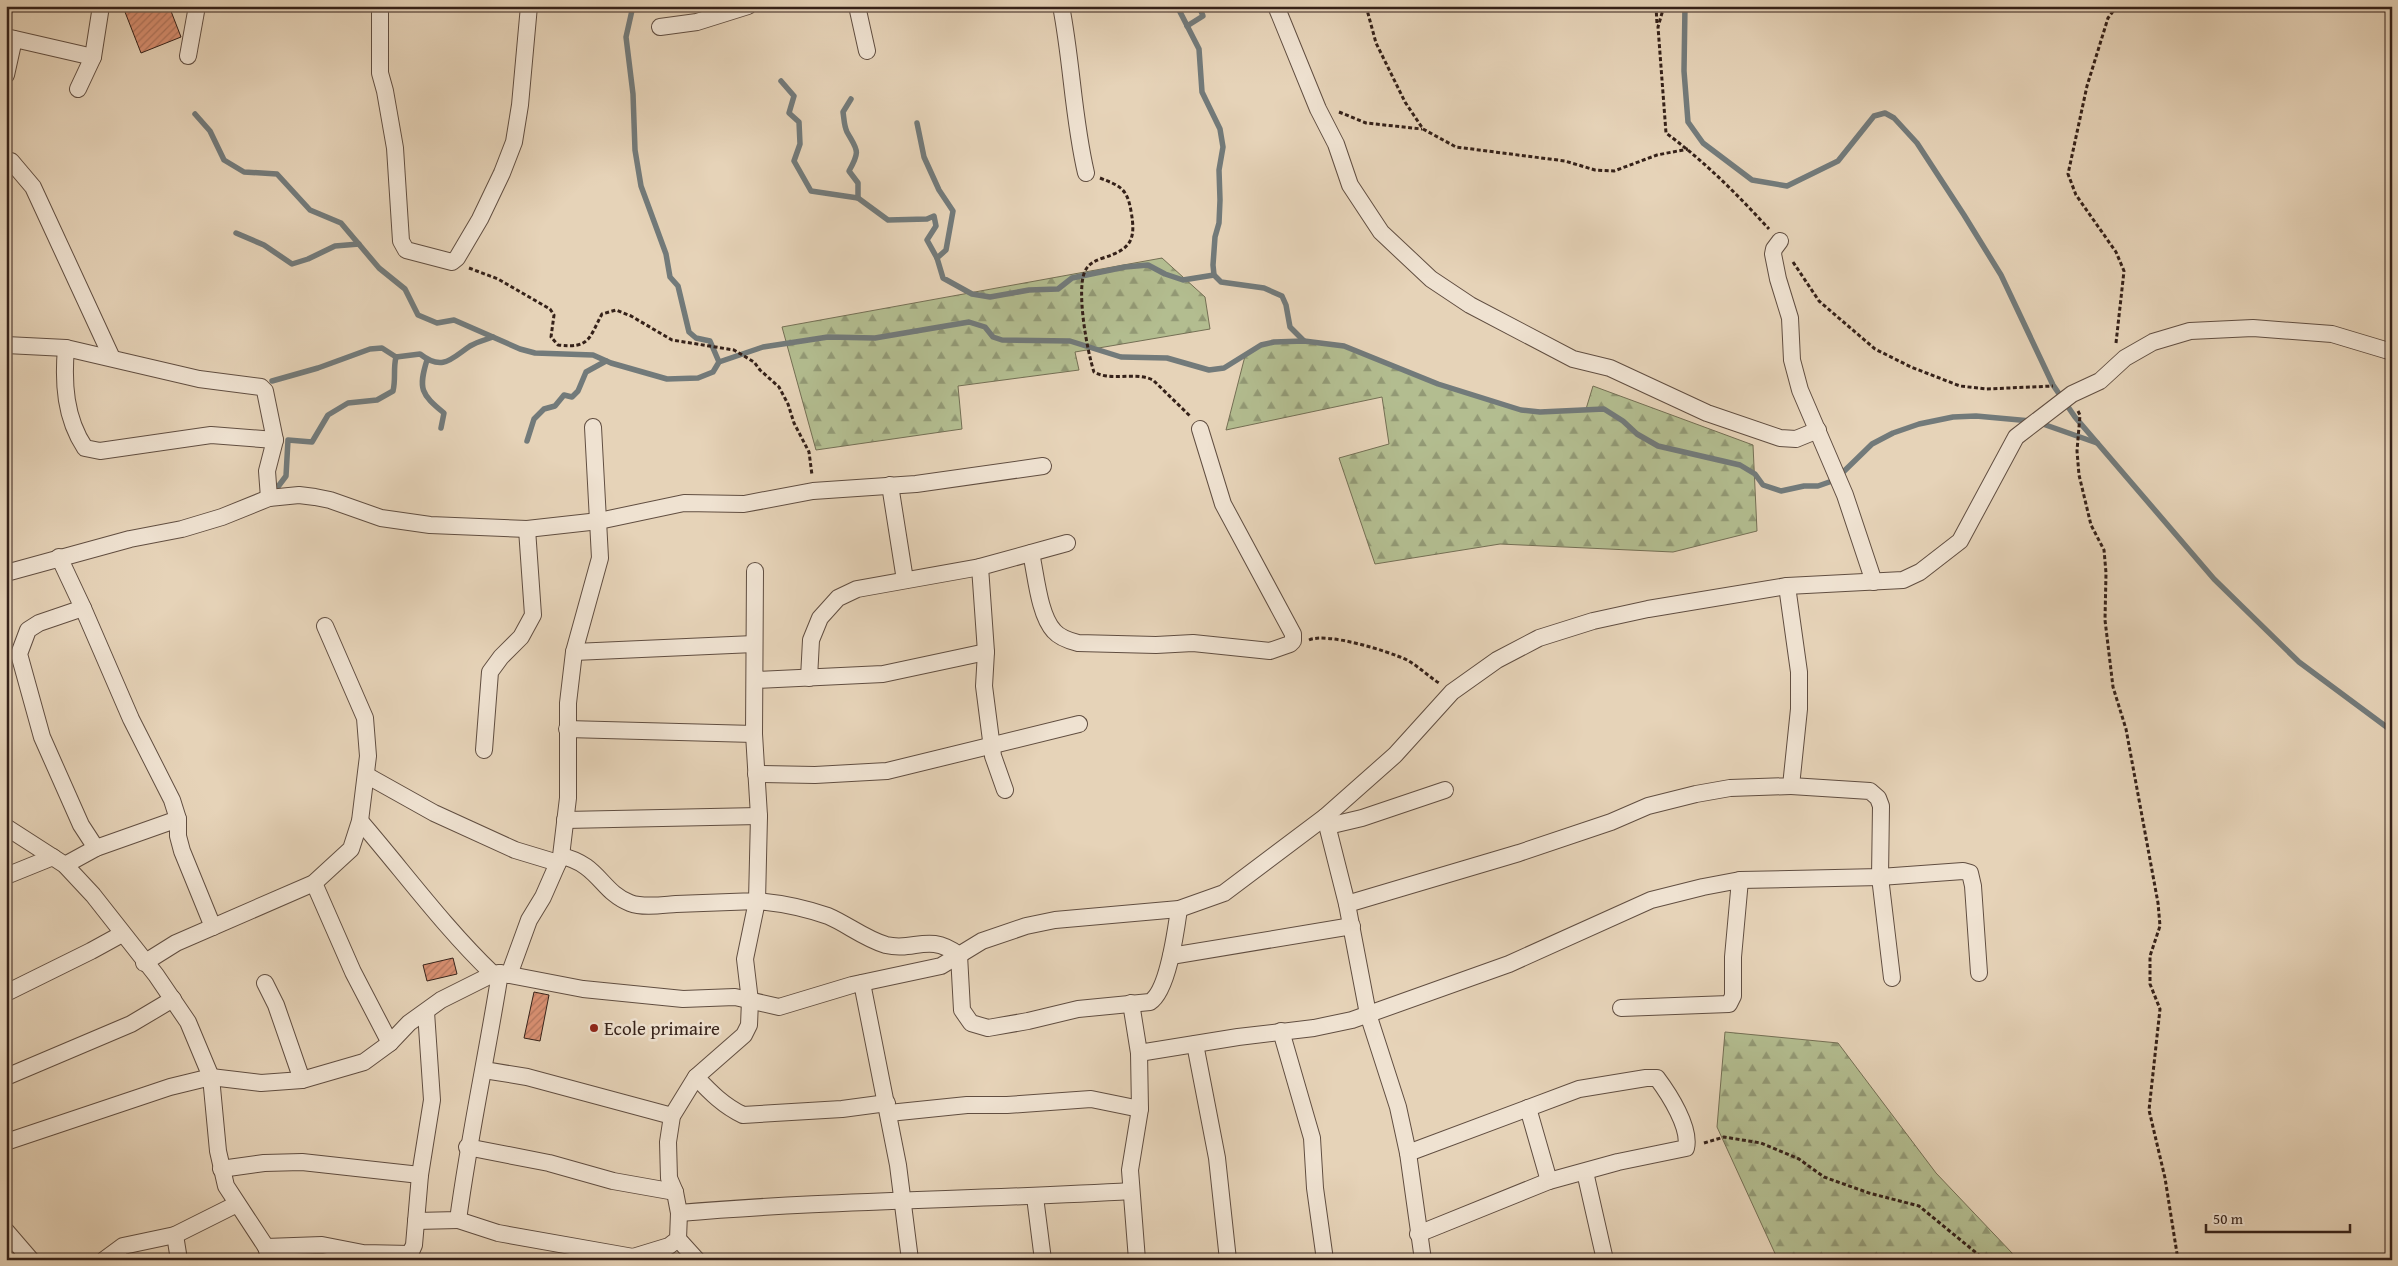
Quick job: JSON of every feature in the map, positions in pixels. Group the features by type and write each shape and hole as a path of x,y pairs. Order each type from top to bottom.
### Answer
{"street":[{"path":"78,89 93,57 101,6"},
{"path":"188,56 197,6"},
{"path":"380,6 380,73 386,91 395,148 401,241 406,250 452,262 457,258 480,219 502,173 514,142 520,104 529,6"},
{"path":"660,27 697,22 748,6"},
{"path":"857,6 868,51"},
{"path":"1061,6 1066,32 1078,138 1086,173"},
{"path":"1276,6 1318,109 1336,144 1350,185 1381,232 1431,279 1470,305 1573,359 1610,368 1707,413 1780,438 1796,439 1818,430"},
{"path":"6,75 10,38 93,57"},
{"path":"6,160 11,161 33,187 112,358"},
{"path":"1780,241 1773,254 1778,279 1790,318 1792,360 1800,390 1845,496 1874,582"},
{"path":"360,821 399,871 473,955 501,974 583,989 683,999 735,997 778,1007 824,992 941,966 982,941 1026,926 1055,920 1179,909 1224,893 1326,821 1395,755 1452,692 1497,660 1540,638 1593,621 1648,609 1787,586 1903,580 1912,576 1932,563 1960,540 2016,437 2072,394 2100,381 2125,358 2153,342 2190,331 2253,328 2332,334 2392,352"},
{"path":"6,345 66,348 199,379 261,387 265,391 268,400 275,440 267,470 269,498"},
{"path":"66,348 63,379 69,410 78,438 85,448 100,451 211,435 275,440"},
{"path":"458,1220 467,1147 484,1070 501,974 560,859 569,765 567,729 574,652 600,558 600,521 593,427"},
{"path":"1031,553 1045,618 1054,632 1078,644 1156,645 1193,643 1270,650 1290,644 1293,641 1293,634 1223,504 1200,429"},
{"path":"6,573 130,539 182,529 222,517 269,498 299,495 315,497 330,500 381,518 430,525 527,529 600,521 684,503 744,504 813,491 916,484 1043,466"},
{"path":"890,485 905,580"},
{"path":"484,750 490,672 501,657 521,638 533,615 527,529"},
{"path":"810,678 811,640 820,618 838,598 857,589 980,567 1067,543"},
{"path":"59,557 131,719 172,800 178,819 178,836 182,851 213,927"},
{"path":"980,567 986,652 984,686 992,746 996,765 1005,790"},
{"path":"697,1260 678,1239 679,1213 675,1192 669,1178 668,1142 672,1116 696,1077 744,1035 749,1025 750,1001 744,959 757,901 760,816 754,734 754,571"},
{"path":"1787,586 1799,672 1799,710 1791,786"},
{"path":"83,608 39,623 28,630 18,654 42,737 81,825 96,848"},
{"path":"144,963 176,943 314,883 351,849 360,821 366,776 368,756 365,718 326,626"},
{"path":"574,652 754,644"},
{"path":"755,680 883,674 986,652"},
{"path":"756,774 815,775 887,772 1078,724"},
{"path":"567,729 754,734"},
{"path":"366,776 434,812 515,850 560,859 576,859 590,868 614,892 630,903 650,905 757,901 779,902 828,916 885,945 898,947 931,942 950,948 958,955 962,1010 971,1023 988,1028 1078,1009 1150,1002 1157,998 1171,956 1179,909"},
{"path":"1347,904 1519,853 1612,822 1648,806 1686,796 1730,788 1791,786 1870,791 1878,798 1881,806 1880,877 1892,978"},
{"path":"1326,821 1362,818 1445,790"},
{"path":"565,820 760,816"},
{"path":"6,876 59,861 178,819"},
{"path":"1326,821 1352,926 1368,1014 1398,1106 1408,1153 1423,1260"},
{"path":"6,827 59,861 93,895 172,998 188,1022 211,1077 212,1106 220,1169 226,1186 268,1254 322,1245 373,1256 410,1254 414,1245 420,1175 432,1100 426,1012"},
{"path":"1139,1053 1281,1031 1314,1028 1352,1020 1509,964 1651,900 1740,880 1970,873 1973,886 1979,973"},
{"path":"1621,1008 1729,1004 1733,996 1733,957 1740,880"},
{"path":"314,883 353,972 390,1043"},
{"path":"1171,956 1352,926"},
{"path":"6,993 92,951 122,934"},
{"path":"6,1142 170,1087 211,1077 261,1083 302,1080 364,1062 390,1043 409,1023 441,1000 501,974"},
{"path":"862,983 888,1108 910,1260"},
{"path":"265,984 276,1005 302,1080"},
{"path":"6,1077 131,1024 172,998"},
{"path":"1131,1003 1139,1053 1140,1108 1130,1170 1137,1260"},
{"path":"1281,1031 1312,1138 1315,1188 1325,1260"},
{"path":"1195,1044 1217,1158 1228,1260"},
{"path":"484,1070 527,1077 672,1116"},
{"path":"696,1077 716,1098 743,1116 842,1109 1007,1104 1091,1099 1140,1108"},
{"path":"1408,1153 1543,1101 1580,1089 1646,1078 1657,1078 1668,1093 1679,1116 1687,1142 1686,1148 1618,1162 1549,1180 1418,1234"},
{"path":"1528,1108 1549,1180"},
{"path":"467,1147 549,1163 613,1181 675,1192"},
{"path":"220,1169 264,1163 302,1162 420,1175"},
{"path":"1585,1172 1605,1260"},
{"path":"679,1213 782,1204 1035,1197 1131,1191"},
{"path":"1035,1197 1043,1260"},
{"path":"104,1260 124,1246 175,1235 237,1204"},
{"path":"416,1221 458,1220 498,1233 632,1258 669,1246 678,1239"},
{"path":"6,1231 31,1260"},
{"path":"175,1235 179,1260"}],"path":[{"path":"1366,6 1376,43 1405,102 1423,129"},
{"path":"1656,6 1666,133 1688,149 1743,201 1780,241 1819,301 1875,349 1911,367 1960,386 1986,389 2057,386 2072,394 2080,415 2077,451 2079,475 2091,525 2104,550 2106,620 2113,687 2126,729 2158,903 2160,926 2150,956 2150,984 2160,1010 2149,1110 2165,1178 2178,1260"},
{"path":"1658,28 1664,6"},
{"path":"2117,6 2108,18 2087,86 2068,174 2076,195 2116,252 2124,271 2116,345 2125,358"},
{"path":"1318,109 1346,114 1366,123 1423,129 1456,147 1565,161 1595,170 1614,171 1658,155 1688,149"},
{"path":"1086,173 1121,187 1129,198 1134,230 1133,240 1126,247 1092,262 1086,270 1082,282 1081,303 1094,372 1102,376 1145,376 1153,380 1183,408 1200,429"},
{"path":"452,262 498,279 550,309 554,315 551,337 558,345 574,347 585,342 593,335 602,314 616,310 631,316 672,340 734,350 754,362 779,387 788,404 794,423 809,452 813,491"},
{"path":"1293,641 1301,643 1319,636 1378,649 1408,661 1452,692"},
{"path":"1686,1148 1724,1137 1761,1142 1799,1159 1824,1177 1869,1193 1919,1206 1985,1260"}],"green space":[{"path":"1162,258 1205,297 1210,329 1075,352 1079,370 958,386 962,429 816,450 782,327"},
{"path":"1304,341 1344,346 1438,384 1521,410 1540,412 1586,409 1593,386 1753,445 1757,531 1673,552 1500,544 1375,564 1339,458 1389,444 1382,397 1226,430 1245,356 1266,345 1280,342"},
{"path":"1725,1032 1838,1043 1936,1173 2012,1253 2013,1260 1778,1260 1717,1127"}],"building":[{"path":"140,6 169,6 181,37 141,53 125,12"},
{"path":"453,958 457,974 427,981 423,965"},
{"path":"534,992 549,995 540,1041 524,1038"}],"waterway":[{"path":"633,6 626,37 633,94 635,150 641,186 666,254 670,277 678,286 689,332 696,338 710,341 719,362"},
{"path":"1177,6 1199,49 1202,92 1220,129 1223,147 1219,170 1219,223 1215,237 1214,275 1221,282 1264,288 1282,296 1286,305 1290,327 1304,341"},
{"path":"1187,26 1203,16 1199,6"},
{"path":"1685,6 1684,71 1688,122 1703,143 1752,180 1787,186 1838,161 1874,116 1885,113 1894,118 1917,143 2001,275 2053,385 2075,417 2214,579 2299,662 2392,731"},
{"path":"781,81 794,96 789,113 799,122 800,144 794,161 811,191 858,198 888,220 927,219 934,216 936,226 927,240 937,258 943,278 972,294 990,297 1029,290 1058,289 1072,278 1125,267 1148,265 1165,274 1183,280 1214,275"},
{"path":"851,99 843,112 846,130 856,150 855,159 849,171 858,183 858,198"},
{"path":"195,114 210,131 224,160 244,172 277,174 310,210 341,223 379,268 405,289 418,315 437,323 454,320 520,349 535,353 593,355 611,363 667,379 698,378 713,372 719,362 763,347 828,337 875,338 969,322 985,327 993,337 1002,340 1070,341 1121,357 1167,358 1209,370 1224,368 1261,345 1274,342 1304,341 1344,346 1438,384 1521,410 1540,412 1604,409 1623,421 1637,434 1658,446 1740,465 1755,474 1763,485 1781,491 1804,486 1818,486 1835,480 1872,444 1893,433 1919,424 1953,417 1976,416 2031,421"},
{"path":"917,123 924,157 939,190 953,211 946,250 937,258"},
{"path":"236,233 264,245 292,264 308,259 335,246 359,244"},
{"path":"272,381 318,368 370,349 382,348 396,357 420,354 441,363 452,359 473,345 493,337"},
{"path":"274,492 286,476 288,440 312,442 328,415 348,403 377,400 393,391 396,357"},
{"path":"427,360 424,370 423,390 430,401 444,413 441,428"},
{"path":"527,441 534,419 544,409 555,406 564,395 572,397 578,391 586,372 606,361"},
{"path":"2040,423 2097,443"}],"place":[{"name":"Ecole primaire","path":"594,1028"}]}
